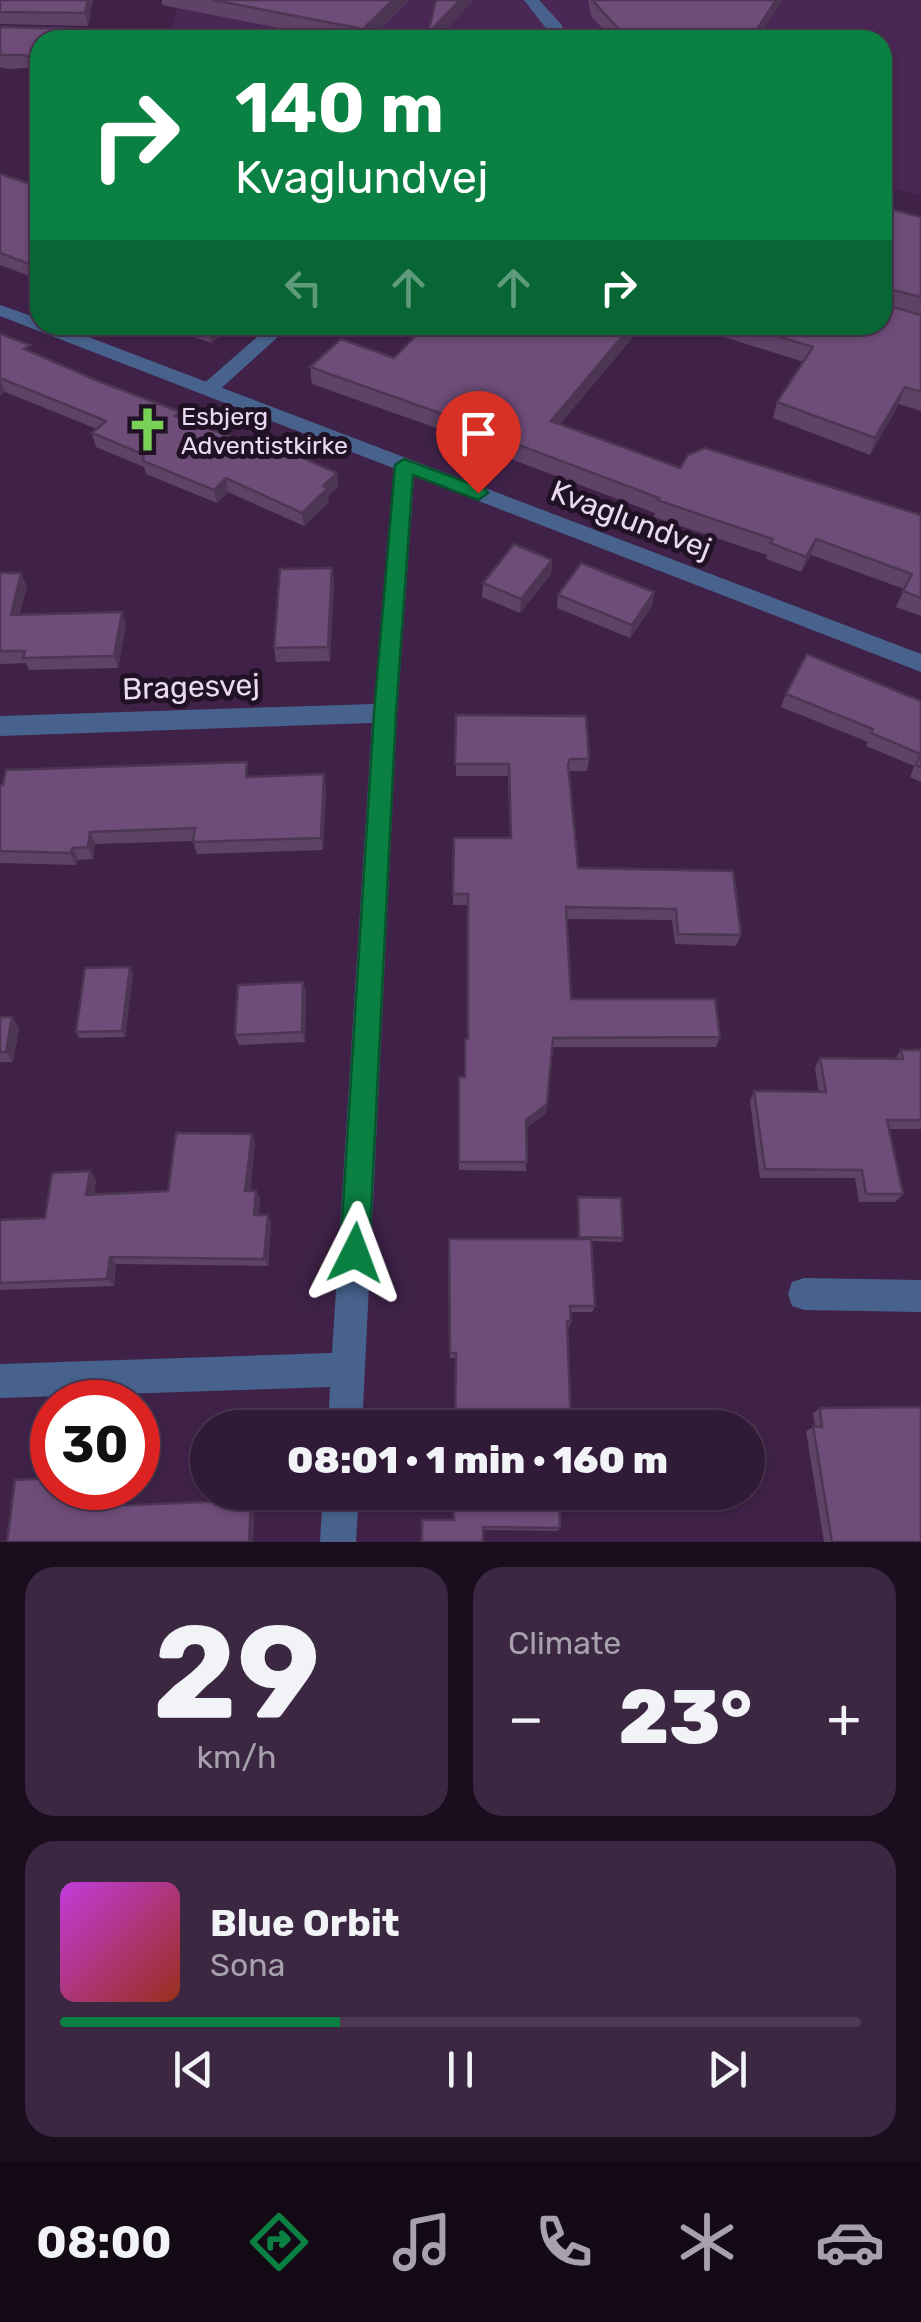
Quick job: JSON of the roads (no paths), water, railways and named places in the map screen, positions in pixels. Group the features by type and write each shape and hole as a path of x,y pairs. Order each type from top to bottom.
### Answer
{"street":[{"path":"531,0 558,30"},
{"path":"0,32 30,32"},
{"name":"Kvaglundvej","path":"0,310 30,321"},
{"name":"Kvaglundvej","path":"66,335 921,663"},
{"path":"209,389 271,335"},
{"path":"346,1410 385,713 404,465"},
{"name":"Bragesvej","path":"0,726 385,713"},
{"path":"804,1294 921,1296"},
{"path":"0,1381 348,1368"},
{"path":"338,1542 340,1510"}],"place":[{"name":"Esbjerg Adventistkirke","path":"148,430"}]}
